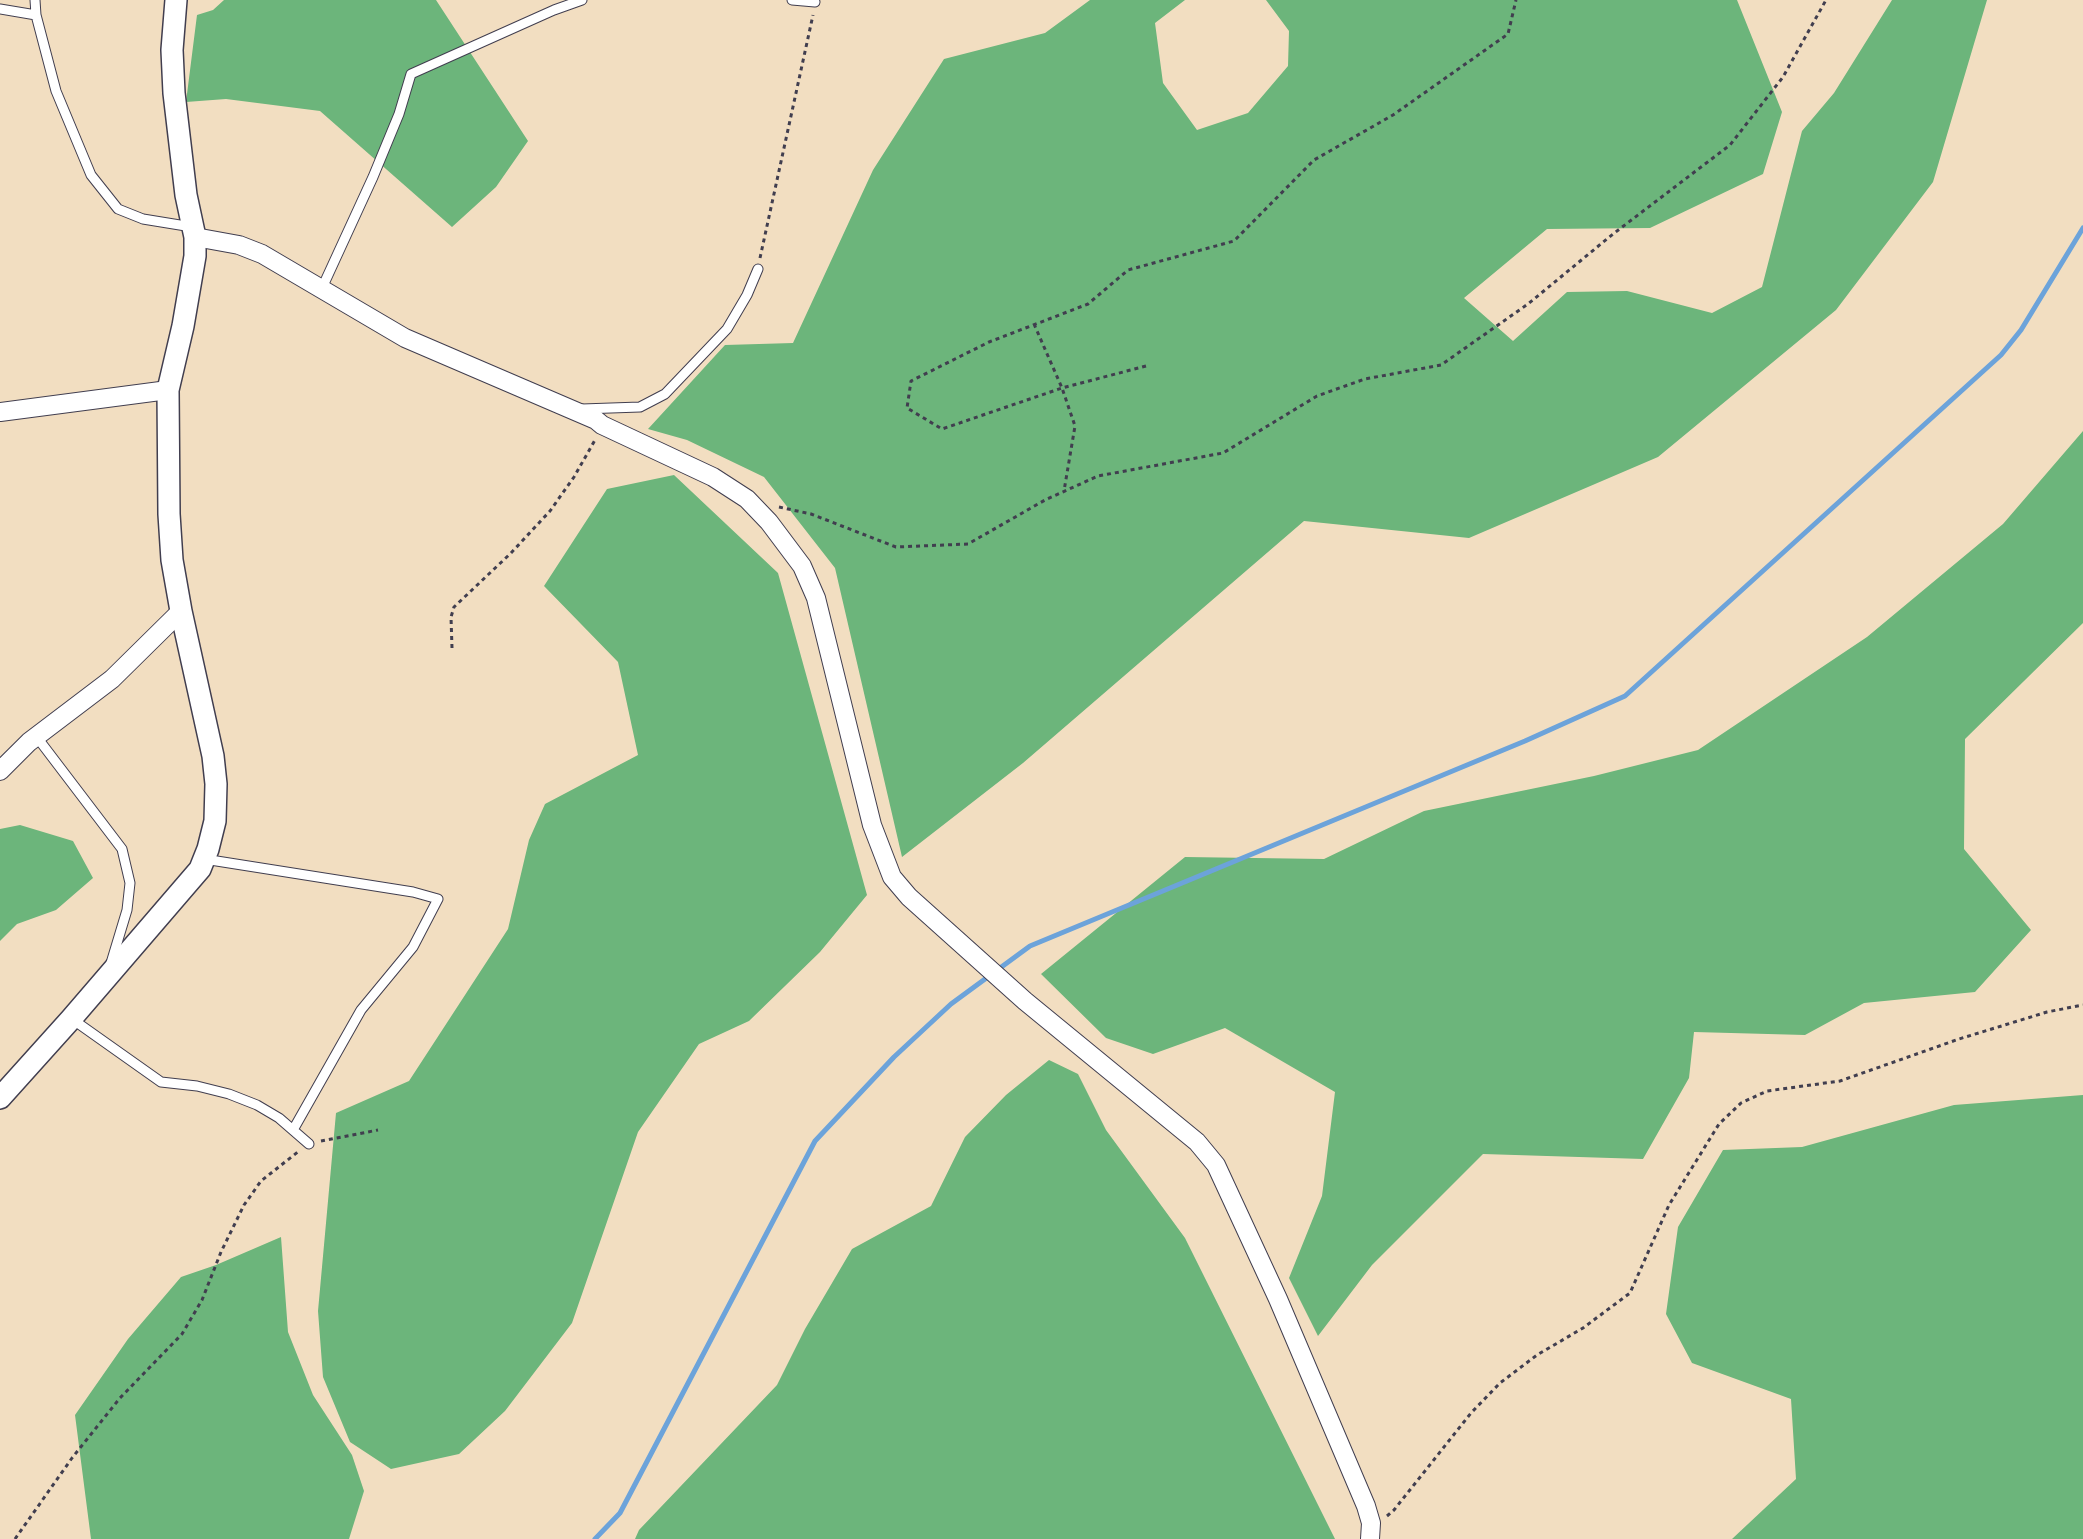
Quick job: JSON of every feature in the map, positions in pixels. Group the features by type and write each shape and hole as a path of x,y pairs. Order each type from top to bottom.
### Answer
{"street":[{"path":"0,1098 71,1019 200,868 215,821 216,784 213,756 181,611 172,560 169,514 168,390 183,326 195,256 174,93 172,50 176,0"},
{"path":"193,232 239,245 262,254 405,338 596,420 602,425 713,477 747,499 769,522 802,566 816,598 872,825 892,877 908,897 1025,1001 1197,1142 1216,1165 1278,1299 1366,1506 1370,1531"},
{"path":"0,412 168,390"},
{"path":"0,771 36,736 112,679 181,611"}],"lane":[{"path":"35,0 36,15 56,91 91,175 118,209 143,219 193,232"},
{"path":"322,288 377,168 399,114 411,74 554,10 582,0"},
{"path":"792,0 815,2"},
{"path":"0,9 36,15"},
{"path":"572,410 640,407 665,394 726,329 747,295 758,269"},
{"path":"36,736 122,850 130,883 126,910 106,978"},
{"path":"204,860 413,892 438,899 413,946 361,1010 292,1130"},
{"path":"71,1019 162,1082 197,1086 229,1094 257,1105 279,1118 308,1144"}],"path":[{"path":"1146,366 1062,388 942,429 907,408 911,381 989,342 1088,304 1128,270 1234,241 1314,160 1393,115 1508,34 1516,0"},
{"path":"747,499 811,514 896,547 968,544 1045,500 1098,476 1223,453 1318,396 1365,380 1441,365 1528,304 1613,234 1730,146 1783,77 1826,0"},
{"path":"758,269 815,2"},
{"path":"1034,324 1062,388 1075,426 1064,491"},
{"path":"452,648 451,617 454,607 511,553 550,511 587,456 602,425"},
{"path":"1370,1531 1394,1510 1471,1413 1500,1382 1537,1355 1583,1328 1630,1292 1670,1205 1719,1124 1741,1103 1767,1090 1840,1081 1967,1036 2047,1012 2083,1005"},
{"path":"15,1539 72,1458 120,1398 182,1334 202,1300 220,1252 244,1205 261,1180 308,1144 378,1130"}],"green space":[{"path":"224,0 436,0 528,141 496,187 452,227 320,111 226,99 186,102 197,15 213,10"},
{"path":"1090,0 1185,0 1155,23 1163,83 1197,130 1248,113 1288,66 1289,31 1266,0 1737,0 1782,112 1763,174 1650,228 1547,229 1464,298 1513,341 1567,292 1627,291 1712,313 1762,287 1802,131 1834,93 1892,0 1987,0 1933,182 1836,310 1658,457 1469,538 1304,521 1023,763 902,857 835,568 764,477 687,440 648,429 725,345 793,343 873,170 944,59 1045,33"},
{"path":"2083,431 2083,623 1965,739 1964,849 2031,930 1975,992 1864,1003 1805,1035 1694,1032 1689,1078 1643,1159 1483,1154 1372,1265 1318,1336 1289,1278 1322,1196 1335,1092 1225,1028 1153,1054 1106,1038 1041,974 1185,857 1324,859 1424,811 1594,776 1698,750 1867,637 2003,524"},
{"path":"674,475 778,573 867,895 820,952 749,1021 699,1044 638,1132 572,1323 505,1411 459,1454 391,1469 350,1442 323,1377 318,1311 336,1113 409,1081 508,929 529,840 545,804 638,755 618,662 544,586 607,489"},
{"path":"20,825 73,841 93,878 56,910 17,924 0,941 0,829"},
{"path":"1049,1060 1078,1074 1106,1130 1185,1238 1335,1539 635,1539 639,1530 777,1385 805,1329 852,1249 931,1206 965,1137 1006,1095"},
{"path":"2083,1095 2083,1539 1732,1539 1796,1479 1791,1399 1692,1363 1666,1314 1678,1227 1723,1150 1802,1147 1954,1105"},
{"path":"281,1237 288,1332 313,1395 352,1455 364,1491 349,1539 91,1539 75,1415 128,1339 181,1277 216,1265"}],"waterway":[{"path":"595,1539 620,1513 815,1141 894,1057 951,1004 1030,946 1525,741 1625,696 2001,355 2021,330 2083,228"}]}
